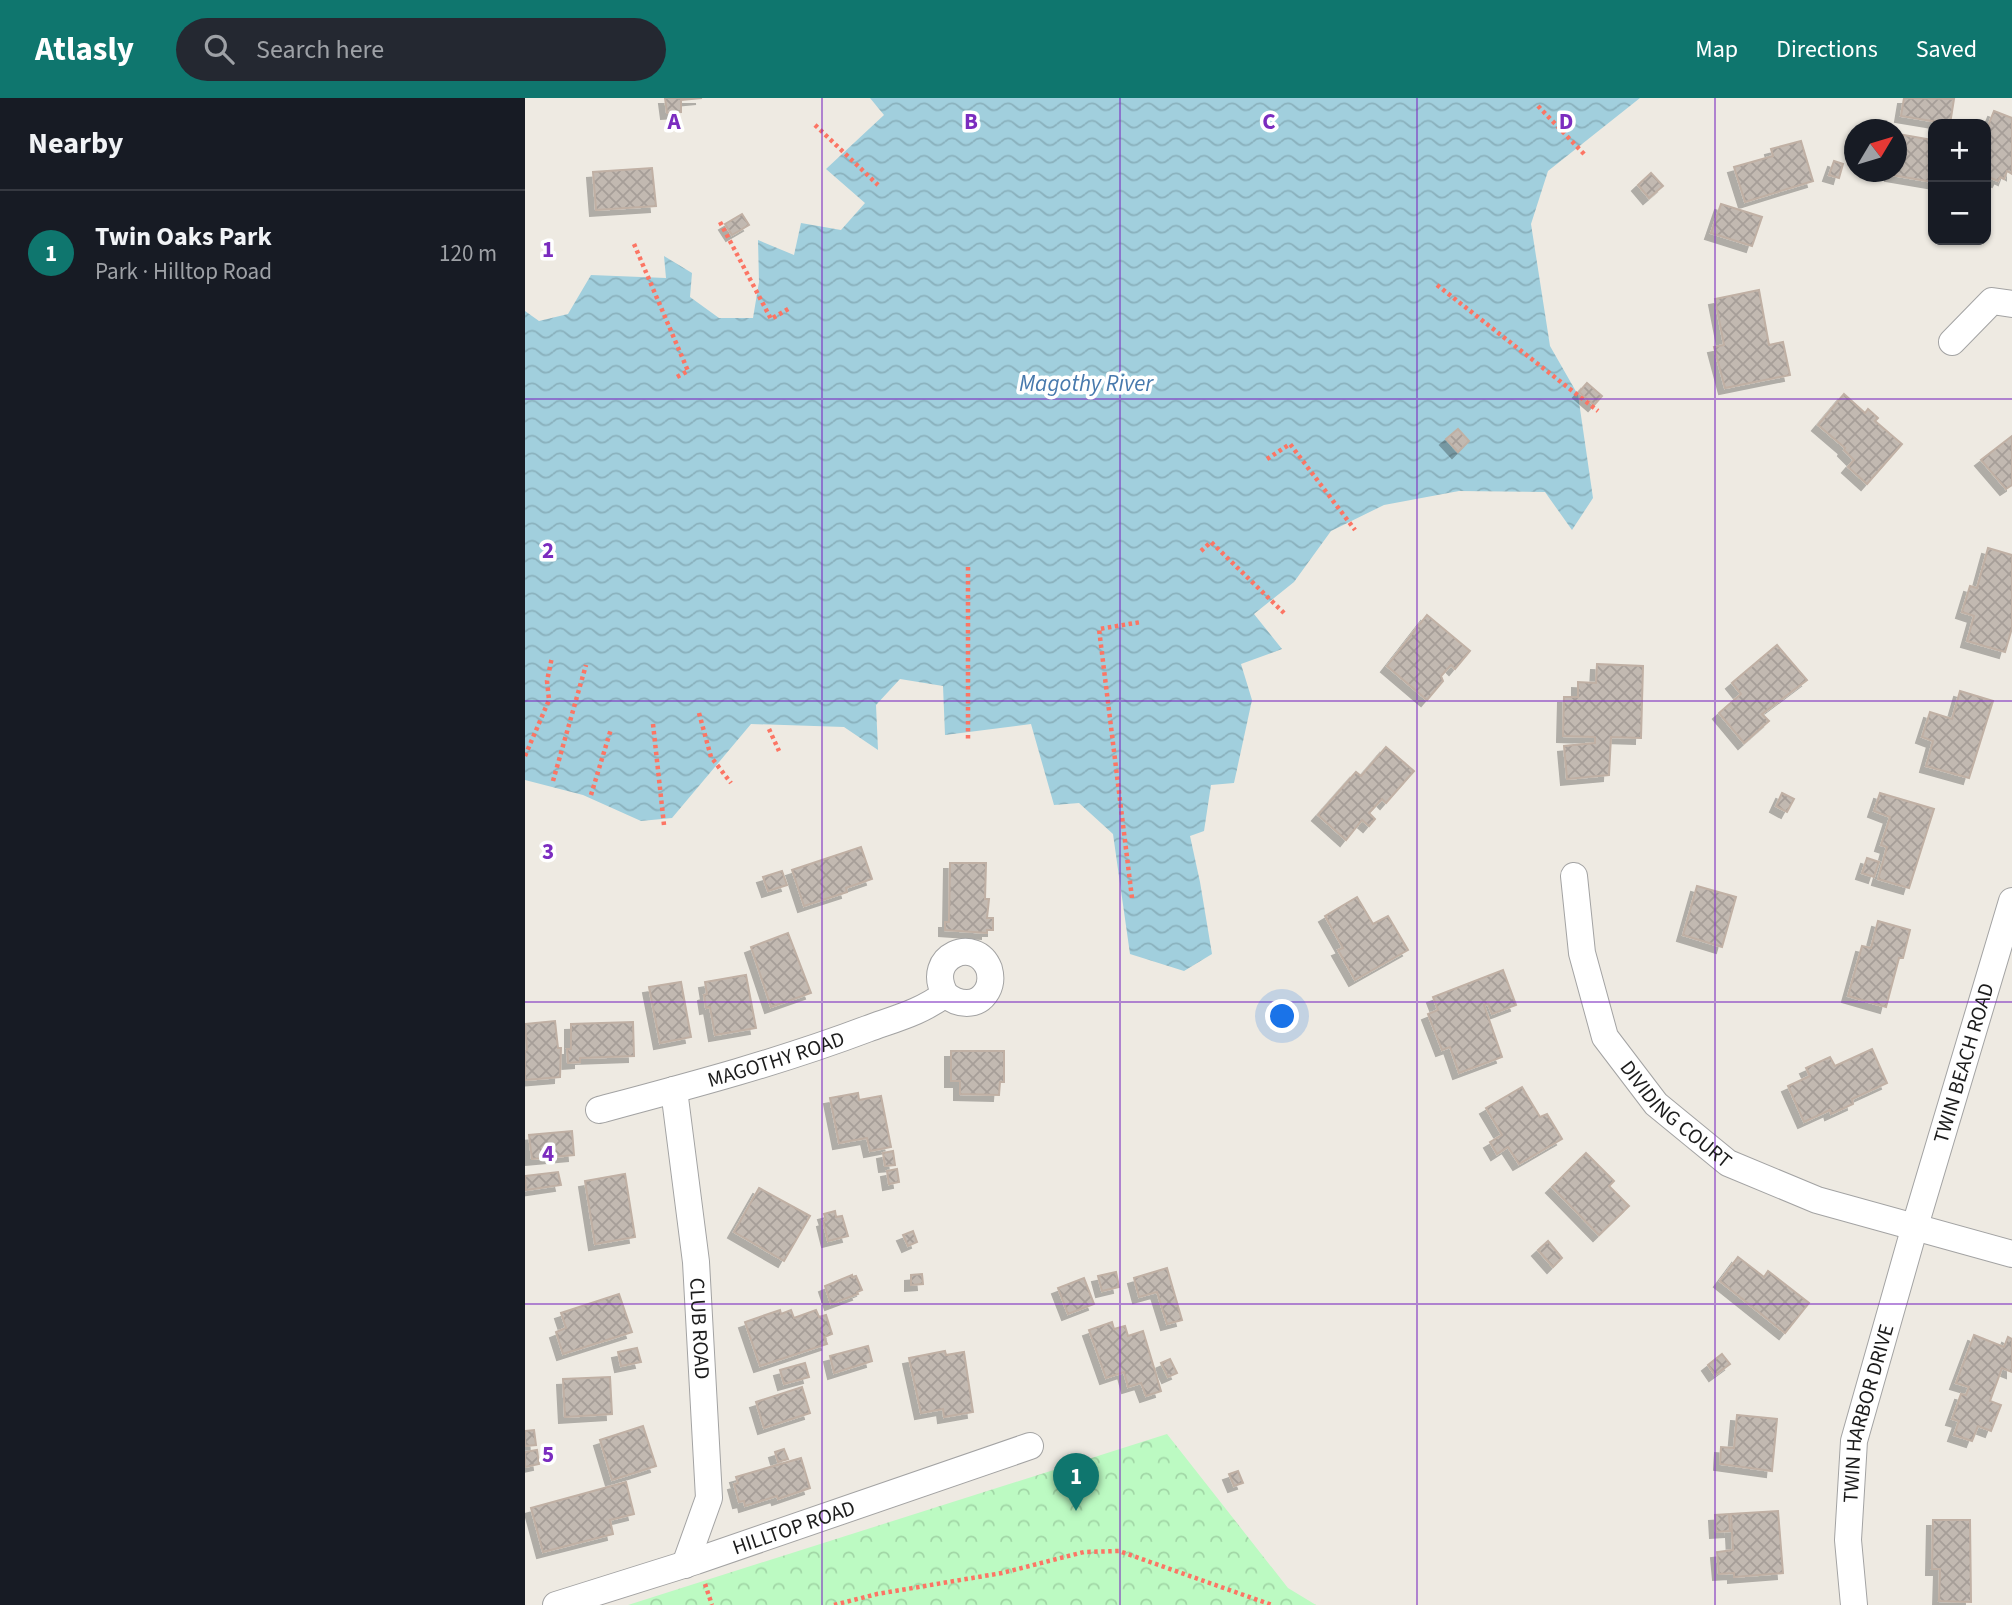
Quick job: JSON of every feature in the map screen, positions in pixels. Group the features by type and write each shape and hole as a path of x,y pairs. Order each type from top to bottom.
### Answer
{"street":[{"path":"1952,342 1992,301 2012,304"},
{"name":"DIVIDING COURT","path":"1574,876 1582,953 1605,1038 1656,1104 1728,1163 1817,1200 2012,1254"},
{"name":"TWIN BEACH ROAD","path":"1915,1226 2012,901"},
{"name":"MAGOTHY ROAD","path":"599,1110 837,1040 930,1005 944,994"},
{"name":"CLUB ROAD","path":"674,1090 696,1262 709,1498 684,1564"},
{"name":"TWIN HARBOR DRIVE","path":"1854,1605 1848,1540 1854,1441 1915,1226"},
{"name":"HILLTOP ROAD","path":"556,1605 1030,1446"}],"path":[{"path":"1538,106 1586,156"},
{"path":"815,125 878,185"},
{"path":"720,222 771,319 790,308"},
{"path":"634,244 688,371 675,378"},
{"path":"1437,285 1598,411"},
{"path":"1266,459 1290,444 1355,530"},
{"path":"1201,551 1211,542 1284,613"},
{"path":"968,568 968,742"},
{"path":"1132,898 1100,629 1142,622"},
{"path":"525,756 549,700 547,681 552,657"},
{"path":"553,781 586,665"},
{"path":"699,713 711,757 731,783"},
{"path":"653,724 664,825"},
{"path":"591,795 611,729"},
{"path":"769,729 779,751"},
{"path":"834,1605 877,1594 1002,1573 1084,1552 1119,1551 1272,1605"}],"green space":[{"path":"1167,1434 1288,1588 1316,1605 628,1605"}],"water":[{"name":"Magothy River","path":"870,98 1640,98 1548,171 1531,224 1550,346 1578,395 1593,498 1572,530 1545,492 1459,491 1384,505 1331,531 1294,582 1254,614 1282,649 1241,664 1252,700 1234,783 1211,785 1204,831 1190,836 1212,954 1184,971 1130,954 1113,834 1079,803 1054,805 1031,724 945,735 943,686 900,679 876,705 878,750 844,727 751,724 672,818 641,821 583,795 525,780 525,311 539,321 568,314 591,275 666,278 664,256 692,273 690,297 719,318 753,318 759,282 758,240 794,255 801,223 841,230 865,203 826,169 884,115"}],"building":[{"path":"665,98 702,98 681,100 681,112 667,113"},
{"path":"1904,98 1954,99 1951,119 1928,120 1901,116"},
{"path":"1994,111 2012,118 2012,174 2007,171 2004,179 2000,177 1998,181 1991,178 1991,119"},
{"path":"1907,136 1928,139 1928,181 1907,178"},
{"path":"1801,141 1813,181 1745,202 1734,167 1773,156 1771,149"},
{"path":"1834,161 1843,164 1839,178 1829,175"},
{"path":"652,168 656,206 596,210 593,172"},
{"path":"1651,173 1663,186 1649,198 1638,185"},
{"path":"1721,204 1762,217 1752,246 1711,233"},
{"path":"742,214 749,225 732,235 725,224"},
{"path":"1759,290 1769,345 1783,342 1790,375 1725,388 1714,347 1724,345 1715,299"},
{"path":"1587,383 1602,396 1594,405 1579,392"},
{"path":"1844,394 1865,413 1868,409 1878,418 1875,421 1902,444 1867,484 1848,467 1854,460 1845,448 1818,425"},
{"path":"1458,429 1469,441 1458,452 1446,439"},
{"path":"2012,436 2012,485 2006,489 1981,460"},
{"path":"1988,548 2012,555 2012,628 2005,652 1967,641 1974,616 1962,612 1970,586 1977,588"},
{"path":"1427,615 1470,651 1455,669 1451,665 1441,676 1443,681 1427,700 1387,666"},
{"path":"1777,645 1807,680 1762,714 1769,721 1744,743 1719,713 1741,694 1732,683"},
{"path":"1597,664 1643,666 1641,738 1611,737 1609,775 1567,779 1564,746 1595,743 1595,737 1563,736 1564,697 1578,697 1578,682 1596,683"},
{"path":"1960,691 1993,701 1969,778 1926,766 1933,741 1922,737 1930,712 1952,719"},
{"path":"1386,747 1414,771 1386,803 1382,799 1369,813 1375,819 1369,826 1362,820 1346,840 1318,815 1356,772 1361,776"},
{"path":"1782,793 1794,799 1787,812 1776,806"},
{"path":"1880,793 1934,809 1909,888 1878,879 1887,847 1881,845 1890,817 1874,811"},
{"path":"861,847 872,879 846,888 847,892 804,906 792,870"},
{"path":"1867,858 1879,862 1874,877 1862,873"},
{"path":"950,863 986,863 985,899 989,899 987,918 993,918 993,930 987,930 987,933 945,930 945,922 949,922"},
{"path":"782,871 787,885 768,891 763,877"},
{"path":"1697,886 1736,897 1722,947 1683,935"},
{"path":"1357,897 1373,924 1388,916 1408,950 1355,980 1338,950 1343,948 1325,916"},
{"path":"1878,921 1910,930 1903,958 1899,958 1886,1007 1848,996 1862,946 1871,948"},
{"path":"788,933 811,993 771,1007 751,947"},
{"path":"1503,970 1516,1005 1492,1014 1488,1004 1484,1005 1502,1057 1459,1073 1450,1047 1442,1050 1428,1014 1438,1010 1433,997"},
{"path":"746,975 756,1028 715,1035 710,1007 706,1008 705,982"},
{"path":"681,982 691,1037 660,1043 649,987"},
{"path":"555,1021 558,1048 561,1048 560,1077 525,1080 525,1024"},
{"path":"633,1022 634,1056 580,1058 580,1062 568,1063 571,1024"},
{"path":"1872,1049 1887,1083 1852,1099 1853,1104 1831,1114 1830,1110 1804,1122 1788,1086 1810,1076 1806,1068 1830,1057 1835,1066"},
{"path":"951,1051 1004,1051 1004,1082 1000,1082 999,1095 960,1094 960,1081 951,1081"},
{"path":"1522,1087 1540,1117 1547,1114 1562,1139 1519,1164 1508,1147 1497,1154 1490,1142 1502,1135 1486,1108"},
{"path":"858,1093 859,1100 881,1096 891,1147 870,1151 867,1138 839,1143 830,1098"},
{"path":"572,1131 574,1155 532,1159 529,1135"},
{"path":"893,1151 895,1165 885,1166 883,1153"},
{"path":"1586,1153 1614,1181 1609,1186 1629,1206 1599,1235 1552,1187"},
{"path":"897,1169 899,1182 889,1184 887,1171"},
{"path":"558,1172 561,1185 526,1190 525,1176"},
{"path":"625,1174 635,1237 595,1244 585,1181"},
{"path":"759,1188 810,1216 784,1261 734,1232"},
{"path":"835,1211 836,1217 842,1216 848,1236 828,1241 824,1214"},
{"path":"913,1231 917,1242 908,1246 903,1235"},
{"path":"1548,1241 1562,1258 1553,1267 1538,1250"},
{"path":"1738,1257 1764,1277 1768,1271 1809,1303 1785,1333 1720,1281"},
{"path":"1167,1268 1182,1320 1167,1324 1157,1292 1139,1297 1134,1278"},
{"path":"1116,1272 1119,1287 1102,1291 1098,1276"},
{"path":"922,1274 923,1284 911,1285 911,1275"},
{"path":"852,1275 856,1276 862,1290 831,1304 825,1286"},
{"path":"1084,1278 1094,1304 1068,1314 1058,1288"},
{"path":"619,1294 632,1332 563,1354 556,1332 566,1328 561,1313"},
{"path":"780,1310 781,1314 791,1310 794,1318 816,1310 819,1317 826,1315 832,1334 824,1337 827,1344 760,1366 745,1322"},
{"path":"1112,1322 1114,1329 1125,1326 1128,1336 1143,1331 1161,1391 1146,1396 1141,1383 1128,1387 1124,1372 1106,1378 1089,1330"},
{"path":"1974,1335 2004,1347 2008,1337 2012,1339 2012,1372 2002,1368 1990,1401 2001,1405 1991,1431 1978,1426 1972,1441 1954,1435 1959,1421 1952,1419 1961,1394 1966,1395 1969,1387 1956,1383"},
{"path":"868,1346 872,1361 834,1373 830,1356"},
{"path":"637,1348 641,1362 621,1366 618,1352"},
{"path":"945,1351 946,1355 964,1352 973,1412 944,1417 943,1409 921,1413 909,1358"},
{"path":"1722,1354 1730,1364 1715,1375 1708,1365"},
{"path":"1170,1359 1177,1373 1168,1377 1161,1363"},
{"path":"805,1363 809,1377 784,1384 780,1370"},
{"path":"610,1377 612,1414 565,1417 563,1379"},
{"path":"802,1387 810,1413 764,1428 756,1402"},
{"path":"1737,1415 1777,1419 1772,1471 1720,1464 1721,1447 1734,1448"},
{"path":"643,1426 656,1466 612,1480 600,1440"},
{"path":"534,1430 536,1445 525,1446 525,1431"},
{"path":"784,1449 788,1459 778,1462 775,1452"},
{"path":"537,1450 539,1464 525,1467 525,1452"},
{"path":"801,1458 810,1488 745,1506 744,1501 739,1502 734,1484 738,1483 736,1477"},
{"path":"1238,1471 1243,1483 1234,1486 1229,1474"},
{"path":"626,1482 634,1514 610,1520 613,1534 543,1552 531,1508"},
{"path":"1778,1511 1783,1573 1734,1577 1734,1573 1719,1574 1717,1552 1733,1550 1731,1514"},
{"path":"1729,1514 1730,1531 1716,1532 1715,1515"},
{"path":"1933,1520 1970,1520 1971,1602 1939,1601 1940,1569 1932,1569"}],"place":[{"name":"Twin Oaks Park","path":"1076,1511"}]}
